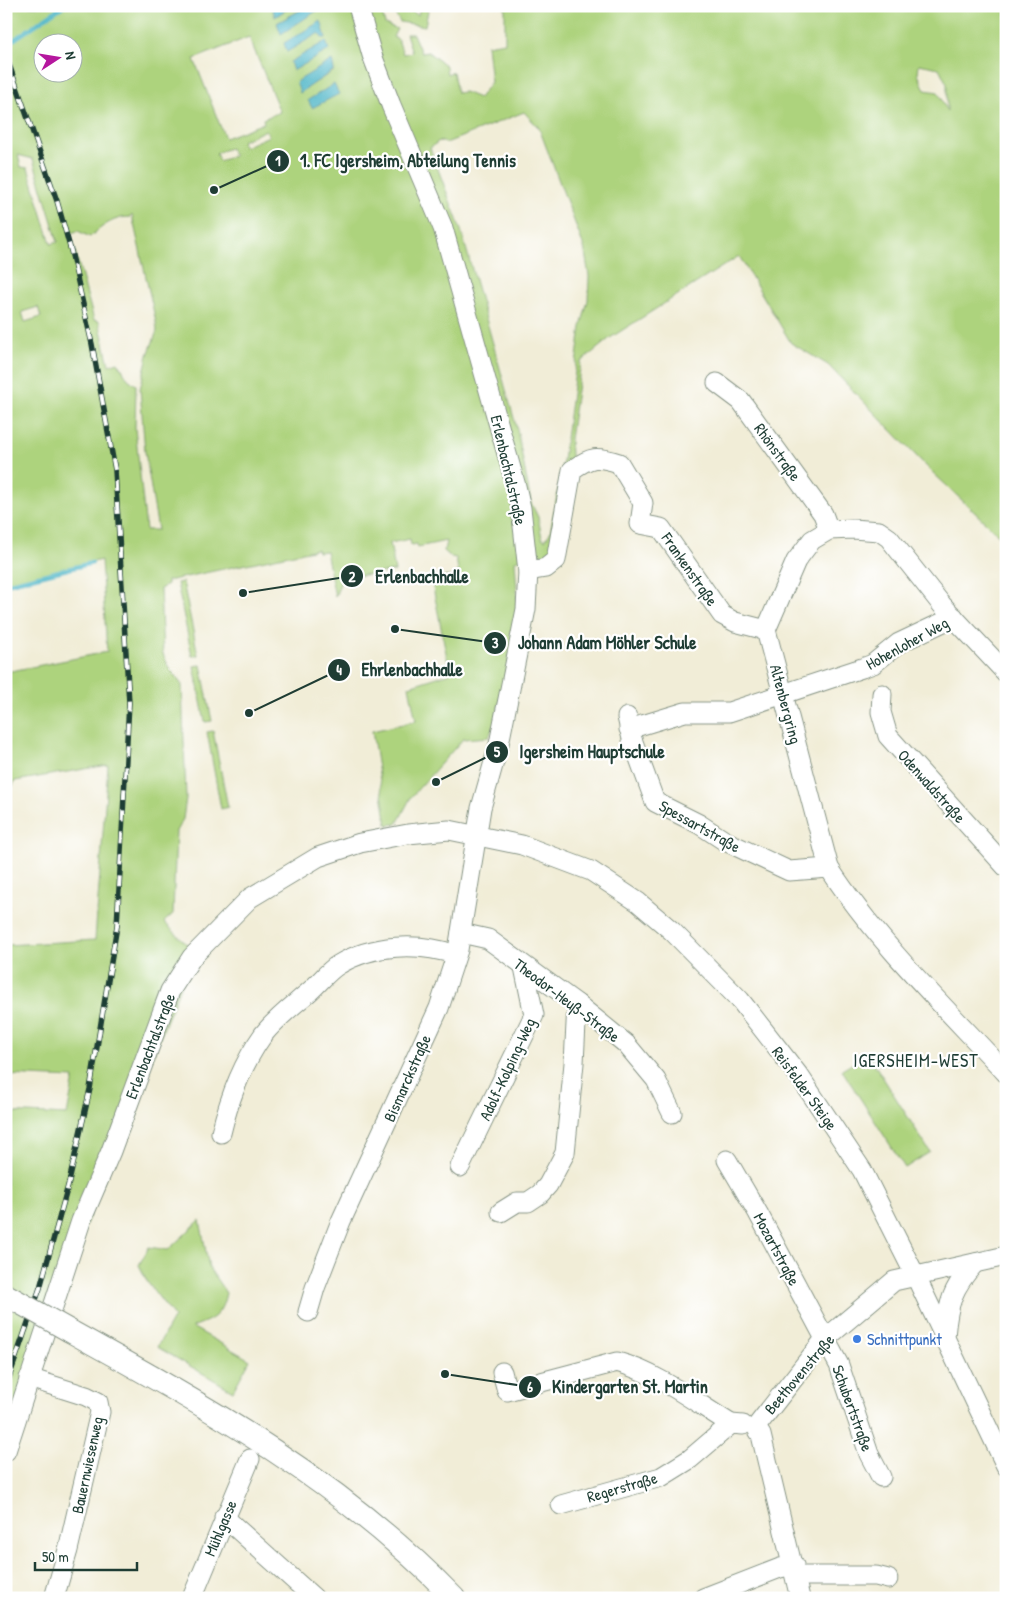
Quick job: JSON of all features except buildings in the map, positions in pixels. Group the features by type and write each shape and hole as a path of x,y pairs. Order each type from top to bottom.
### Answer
{"main road":[{"path":"6,1295 251,1434 275,1450 361,1512 402,1547 454,1598"}],"street":[{"name":"Erlenbachtalstraße","path":"6,1451 81,1221 111,1151 170,991 192,957 250,898 318,857 360,843 429,831 449,830 476,835 498,744 526,609 528,571 521,508 443,228 388,98 372,55 358,6"},
{"name":"Rhönstraße","path":"716,383 741,401 823,514 829,530"},
{"name":"Frankenstraße","path":"528,571 546,568 556,560 572,470 586,460 600,458 619,463 643,503 640,524 661,528 722,615 735,622 766,630"},
{"path":"766,630 796,561 812,540 829,530 879,530 889,538 954,617 1006,673"},
{"name":"Hohenloher Weg","path":"628,723 685,712 729,712 873,664 899,643 954,617"},
{"name":"Altenbergring","path":"766,630 829,868 849,898 925,986 1006,1072"},
{"name":"Odenwaldstraße","path":"882,694 881,712 888,736 1006,867"},
{"name":"Spessartstraße","path":"628,723 655,802 699,824 725,841 789,870 829,868"},
{"name":"Bismarckstraße","path":"308,1312 315,1288 341,1221 439,1008 461,933 476,835"},
{"name":"Reisfelder Steige","path":"476,835 522,845 591,871 638,902 672,931 740,1000 800,1077 862,1170 916,1277 1006,1466"},
{"name":"Theodor-Heuß-Straße","path":"461,933 488,939 577,1004 626,1044 656,1080 672,1113"},
{"path":"222,1133 241,1076 263,1035 337,965 366,952 399,947 424,948 456,955"},
{"name":"Adolf-Kolping-Weg","path":"460,1167 534,1014 524,967"},
{"path":"501,1212 517,1202 528,1202 540,1194 548,1185 565,1153 574,1062 577,1004"},
{"name":"Mozartstraße","path":"727,1160 758,1212 824,1340"},
{"path":"916,1277 1006,1256"},
{"path":"944,1337 947,1312 957,1282 975,1263"},
{"name":"Beethovenstraße","path":"800,1598 761,1435 756,1427 824,1340 894,1281 916,1277"},
{"name":"Schubertstraße","path":"824,1340 839,1365 869,1454 881,1477"},
{"path":"502,1372 507,1392 616,1362 633,1366 658,1379 731,1424 756,1427"},
{"name":"Bauernwiesenweg","path":"29,1378 86,1396 98,1402 100,1412 68,1550 54,1598"},
{"name":"Regerstraße","path":"561,1505 661,1477 690,1459 731,1424"},
{"name":"Mühlgasse","path":"192,1598 224,1517 250,1459"},
{"path":"224,1517 314,1598"},
{"path":"703,1598 780,1568 795,1571 876,1576 888,1579"}],"green space":[{"path":"6,6 273,6 275,17 291,6 308,6 277,23 318,10 317,6 380,6 385,24 397,29 393,37 398,39 403,54 412,52 406,34 413,34 421,53 428,52 446,66 447,74 453,72 457,93 464,92 479,98 491,82 487,45 505,42 505,6 1006,6 1006,542 928,468 828,365 791,343 739,256 610,338 581,362 570,439 572,470 546,568 521,559 515,561 517,591 516,627 495,723 489,737 463,739 411,797 397,824 387,825 372,731 416,721 409,686 450,673 431,577 459,576 456,558 451,557 444,551 446,541 418,547 417,544 411,545 410,539 390,543 395,571 347,577 341,581 335,597 326,551 318,552 317,549 167,581 167,585 160,589 163,654 168,666 182,685 186,798 183,819 176,831 173,914 164,922 196,953 192,957 6,1426 6,1331 10,1321 6,1318 6,1112 67,1115 74,1078 6,1075 6,945 95,940 108,765 15,781 12,787 6,789 6,672 107,652 101,560 6,584","holes":["321,22 322,38 320,32 286,52","249,37 280,112 263,119 264,123 225,138 194,59","331,60 334,71 300,92","919,64 939,68 947,84 947,111 938,92 925,90 918,74","524,112 539,128 584,247 589,276 588,300 581,327 562,468 550,533 545,540 542,538 538,517 531,503 517,429 461,230 430,148 439,141 446,143","266,130 269,136 244,147 242,141","230,148 234,156 219,161 216,153","18,155 33,159 58,242 51,244 28,168 21,167","132,215 157,331 148,355 140,389 145,452 158,530 146,530 135,428 136,385 128,379 118,362 109,365 99,321 94,320 70,233 78,231 90,237 108,223 124,217","38,307 41,317 25,322 22,312"]},
{"path":"390,6 402,6 418,15 420,6 429,6 425,26 400,22"},
{"path":"183,582 198,655 192,656 177,583"},
{"path":"201,665 212,721 205,722 194,666"},
{"path":"213,731 228,807 221,809 207,732"},
{"path":"868,1054 930,1152 905,1168 842,1070"},
{"path":"200,1220 209,1268 226,1293 222,1307 215,1316 192,1327 250,1360 233,1391 157,1347 174,1317 148,1283 139,1265 149,1247 168,1250"}],"water":[{"path":"273,6 291,6 275,17"},
{"path":"308,6 317,6 318,10 281,34 277,23"},
{"path":"321,21 326,38 322,38 319,33 287,52 284,43"},
{"path":"326,41 329,50 293,71 290,62"},
{"path":"332,60 334,70 300,93 296,82"},
{"path":"334,84 339,94 312,108 308,100"}],"waterway":[{"path":"9,43 63,6"},
{"path":"6,584 92,563"}],"railway":[{"path":"6,56 57,201 71,251 92,344 115,470 129,703 117,926 90,1089 69,1182 40,1288 6,1386"}],"place":[{"name":"1. FC Igersheim, Abteilung Tennis","path":"214,190"},
{"name":"Erlenbachhalle","path":"243,593"},
{"name":"Johann Adam Möhler Schule","path":"395,629"},
{"name":"Ehrlenbachhalle","path":"249,713"},
{"name":"Igersheim Hauptschule","path":"436,782"},
{"name":"Schnittpunkt","path":"857,1339"},
{"name":"Kindergarten St. Martin","path":"445,1374"}],"district":[{"name":"IGERSHEIM-WEST","path":"916,1061"}]}
